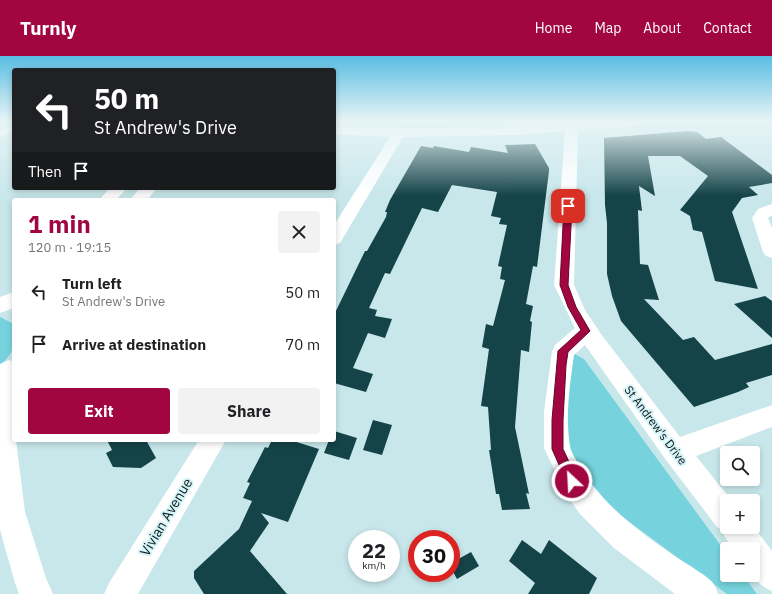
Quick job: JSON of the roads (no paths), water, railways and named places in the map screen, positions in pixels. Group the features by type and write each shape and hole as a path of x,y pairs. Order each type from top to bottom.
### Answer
{"main road":[{"path":"140,198 147,190"},
{"path":"0,306 12,301"},
{"path":"0,306 12,309"},
{"path":"8,370 2,394 1,429 10,512 31,583 36,594"}],"street":[{"path":"336,236 390,146"},
{"name":"St Andrew's Drive","path":"571,146 564,285 572,307 586,331 675,451 720,508"},
{"path":"109,198 117,190"},
{"path":"772,209 764,213 760,218 772,252"},
{"path":"586,331 563,351 557,420 557,449 572,481 596,512 630,541 702,594"},
{"path":"675,451 772,416"},
{"name":"Vivian Avenue","path":"120,594 212,442"},
{"path":"739,534 746,542"},
{"path":"760,560 772,575"}]}
